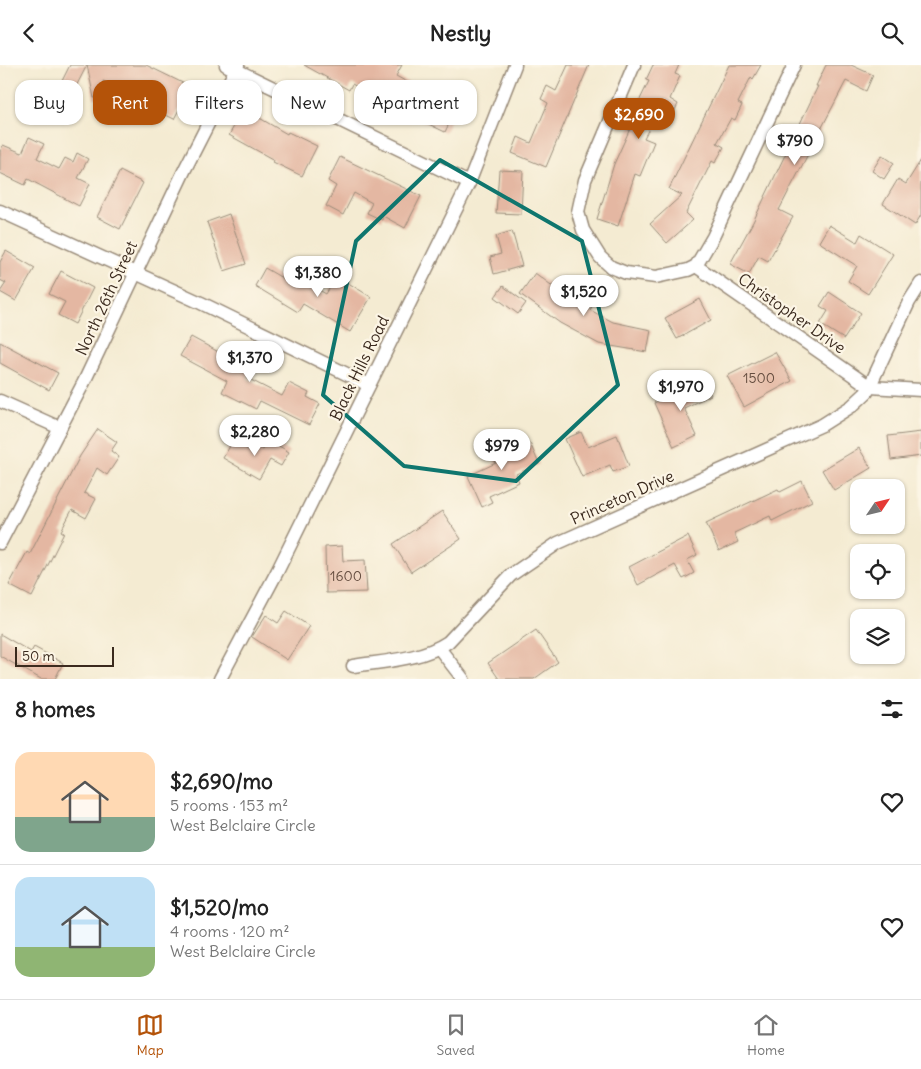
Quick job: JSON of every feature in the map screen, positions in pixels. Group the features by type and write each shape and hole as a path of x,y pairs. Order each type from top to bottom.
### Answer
{"street":[{"name":"Black Hills Road","path":"220,679 277,572 469,183 515,65"},
{"path":"634,65 585,180 578,212 583,230 600,257 611,267 626,273 656,277 688,270 696,266 713,237 794,65"},
{"path":"233,66 469,183"},
{"name":"North 26th Street","path":"0,543 60,428 233,66"},
{"path":"0,211 369,385"},
{"name":"Christopher Drive","path":"696,266 870,387"},
{"name":"Princeton Drive","path":"353,666 420,654 439,648 448,642 511,575 558,543 822,425 852,406 870,387 908,302 921,283"},
{"path":"870,387 921,390"},
{"path":"0,401 60,428"},
{"path":"439,648 464,679"}],"highlighted area":[{"path":"440,160 582,241 618,385 516,481 404,466 323,395 356,241"}],"building":[{"path":"70,65 87,65 79,80 62,80"},
{"path":"87,65 146,65 177,80 177,113 174,119 167,116 167,80 93,80 93,93"},
{"path":"304,65 402,65 396,76 403,80 354,80 354,85 352,84 349,90 344,87 344,80 331,80"},
{"path":"568,65 589,65 546,167 512,153 518,137 531,143 548,103 541,99 547,86 556,91"},
{"path":"653,65 679,65 675,74 680,76 670,99 678,104 671,118 658,111 644,138 654,142 640,176 635,174 618,226 597,219 614,164 633,122 630,120 649,81 646,80"},
{"path":"729,65 761,65 753,79 751,77 738,103 742,105 735,120 731,118 717,143 724,147 715,163 712,161 686,213 693,220 667,243 650,224 682,195 669,189"},
{"path":"826,65 851,65 873,75 866,91 846,81 779,210 793,217 768,261 759,256 749,274 730,264 753,222 818,86 816,86"},
{"path":"262,119 287,134 288,132 317,146 302,176 273,162 274,160 229,135 235,125 262,125"},
{"path":"431,125 448,125 445,132"},
{"path":"29,137 44,144 37,158 59,169 65,158 73,162 77,153 88,159 78,178 90,184 79,206 28,179 25,185 0,173 0,152 3,145 22,153"},
{"path":"882,155 894,163 884,179 872,171"},
{"path":"340,157 421,196 405,228 383,216 382,220 367,213 372,203 354,193 343,215 326,206 336,186 328,181"},
{"path":"921,160 921,215 915,225 883,204 898,179 906,184"},
{"path":"499,170 523,171 521,214 496,213"},
{"path":"120,171 143,183 120,229 97,217"},
{"path":"229,214 246,264 224,271 207,222"},
{"path":"829,225 857,242 861,234 893,254 868,294 848,281 857,266 819,242"},
{"path":"512,231 522,266 494,274 490,257 501,254 496,236"},
{"path":"6,251 35,268 16,301 0,292 6,283 0,280 0,262"},
{"path":"265,268 294,285 298,278 326,294 337,276 371,297 350,332 303,304 298,312 255,286"},
{"path":"61,271 93,288 75,324 58,315 65,302 49,294"},
{"path":"535,273 574,302 580,291 596,299 590,310 613,322 651,330 647,352 599,344 560,323 520,294"},
{"path":"503,286 526,303 518,314 495,297"},
{"path":"829,292 861,313 844,339 820,324 828,311 820,306"},
{"path":"700,299 711,320 677,339 665,318"},
{"path":"191,337 237,362 239,358 253,365 247,378 282,396 289,383 309,393 307,397 320,404 309,425 260,401 256,409 222,392 227,381 180,356"},
{"path":"0,342 58,373 49,390 0,363"},
{"path":"775,352 792,381 744,407 727,376"},
{"path":"704,380 711,395 684,408 697,436 674,447 654,403"},
{"path":"98,429 117,442 111,451 119,457 107,475 97,468 84,493 96,499 86,518 72,510 61,531 64,533 32,597 9,585 27,552 30,554 80,456"},
{"path":"581,432 588,447 617,435 629,466 613,472 610,465 582,477 565,439"},
{"path":"921,432 921,456 891,460 888,436"},
{"path":"269,440 289,452 281,466 270,460 259,479 223,458 233,441 249,450 252,444 263,450"},
{"path":"499,442 505,454 530,443 539,464 516,474 519,482 489,496 492,502 482,507 468,476 496,463 489,447"},
{"path":"859,448 871,468 834,490 822,470"},
{"path":"802,481 812,501 772,521 770,516 734,533 738,542 719,551 706,523 778,489 780,492"},
{"path":"442,511 461,539 411,572 393,544"},
{"path":"688,536 697,555 687,560 694,573 683,579 675,565 638,585 629,567"},
{"path":"342,546 343,561 365,560 367,592 326,593 325,547"},
{"path":"286,611 309,626 287,660 252,637 266,615 278,623"},
{"path":"536,630 558,662 534,679 499,679 488,663"},
{"path":"0,634 31,652 34,647 63,663 55,679 41,679 0,656"}]}
